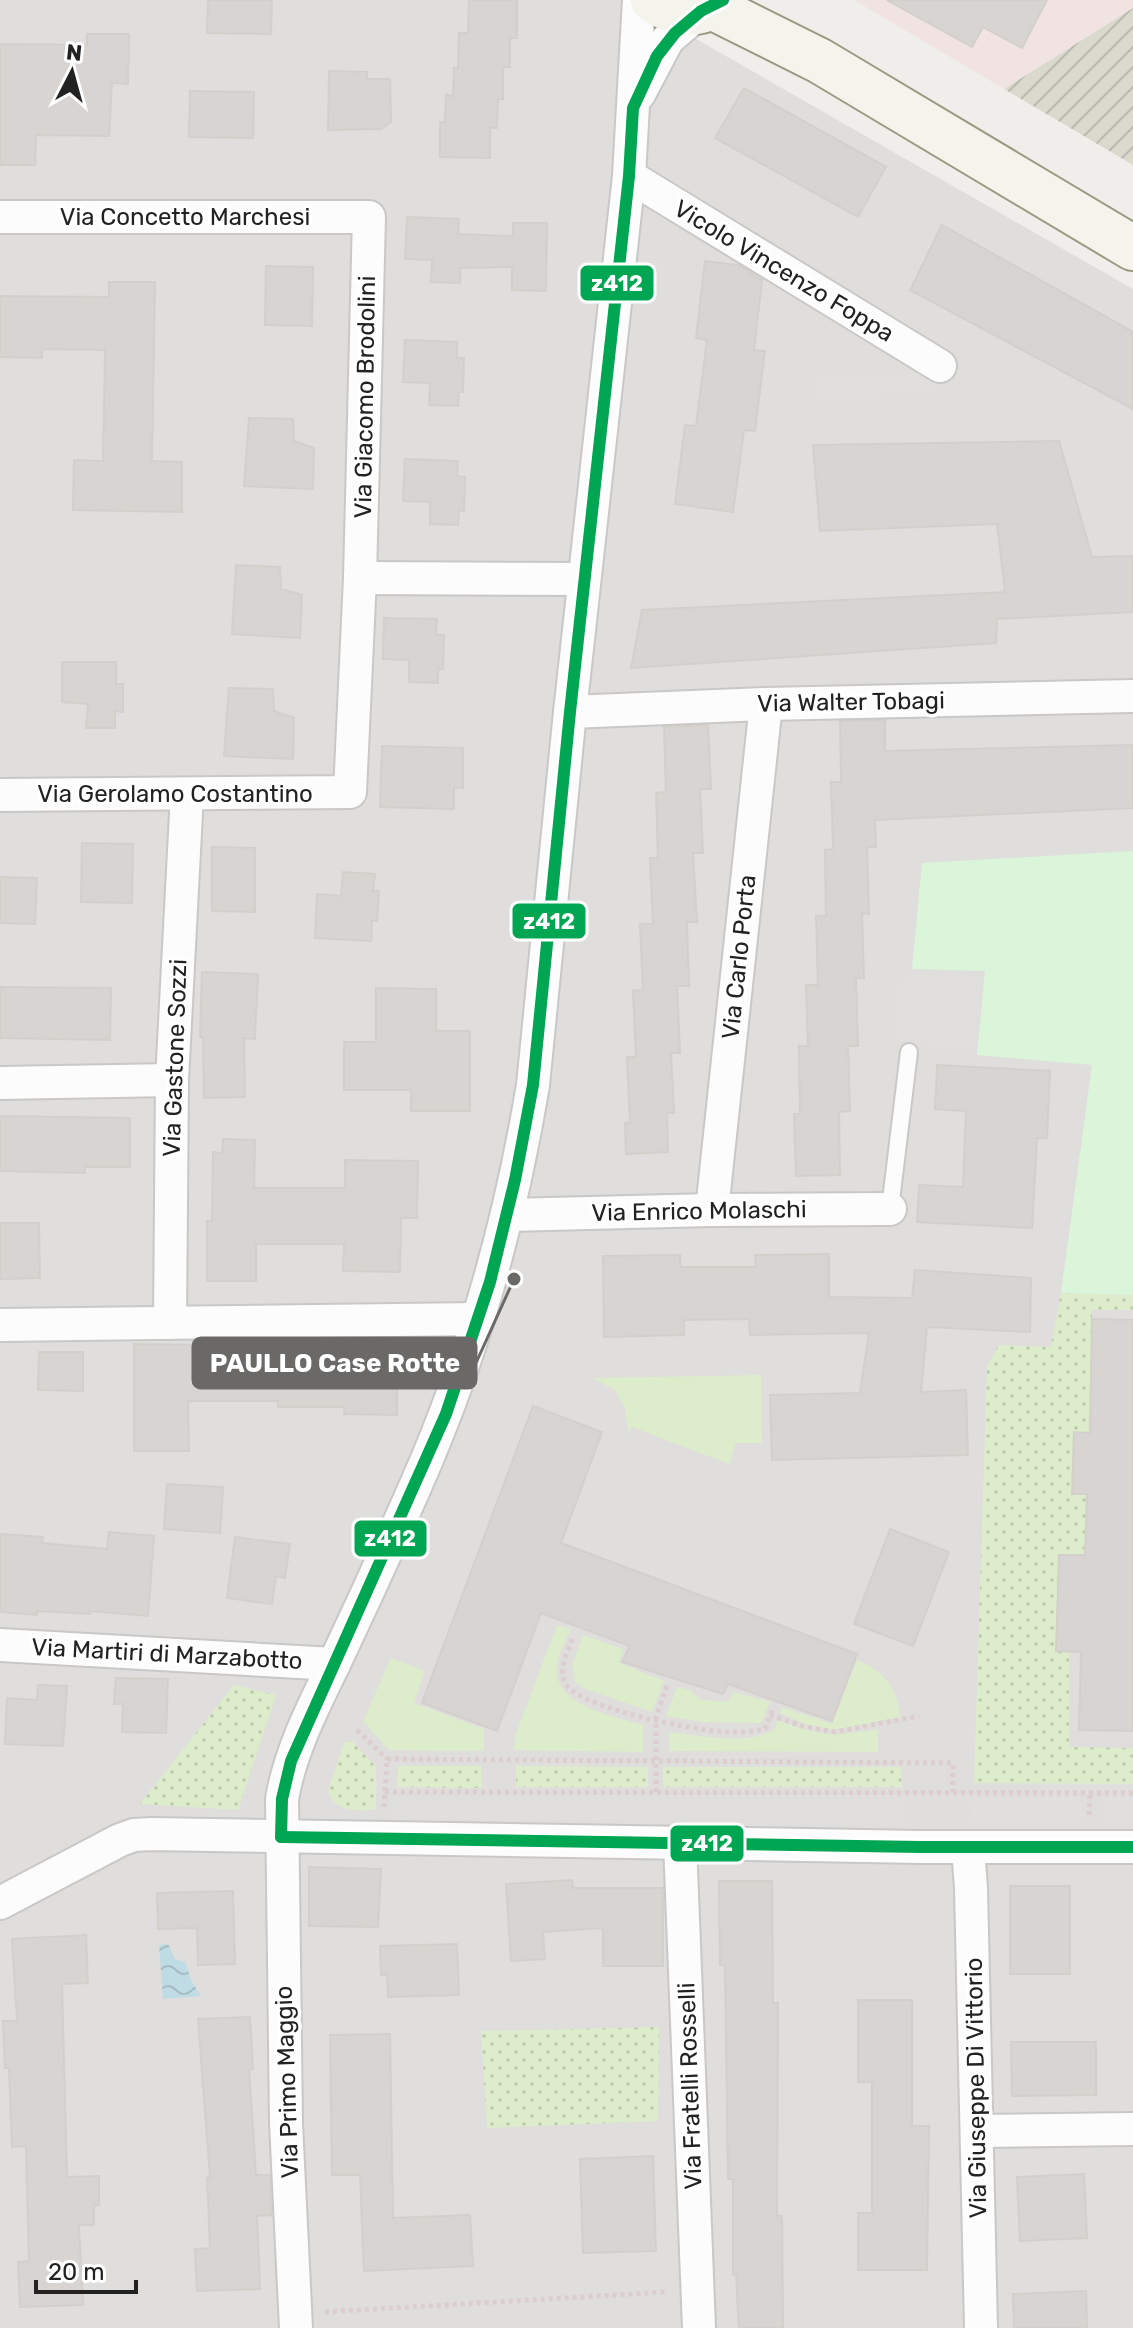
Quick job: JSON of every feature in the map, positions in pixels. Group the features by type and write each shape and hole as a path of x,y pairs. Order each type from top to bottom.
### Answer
{"street":[{"name":"Via Primo Maggio","path":"296,2321 286,2123 282,1799 288,1772 317,1698 434,1445 478,1319 508,1215 533,1085 584,579 629,176 639,0"},
{"path":"653,0 677,12 712,6 820,61 1133,248"},
{"path":"764,0 789,32 820,61"},
{"path":"633,108 663,46 712,6"},
{"name":"Vicolo Vincenzo Foppa","path":"629,176 940,366"},
{"name":"Via Concetto Marchesi","path":"0,217 369,217"},
{"name":"Via Giacomo Brodolini","path":"350,792 360,578 369,217"},
{"path":"360,578 584,579"},
{"name":"Via Walter Tobagi","path":"570,712 766,704 1133,696"},
{"name":"Via Carlo Porta","path":"712,1210 766,704"},
{"name":"Via Gerolamo Costantino","path":"0,795 350,792"},
{"name":"Via Gastone Sozzi","path":"170,1323 172,1080 187,794"},
{"path":"0,1083 172,1080"},
{"name":"Via Enrico Molaschi","path":"508,1215 890,1209"},
{"path":"0,1325 478,1319"},
{"name":"Via Martiri di Marzabotto","path":"0,1645 334,1664"},
{"path":"0,1903 134,1835 968,1848 1133,1847"},
{"name":"Via Fratelli Rosselli","path":"680,1843 699,2328"},
{"name":"Via Giuseppe Di Vittorio","path":"968,1848 981,2328"},
{"path":"977,2131 1133,2129"}],"lane":[{"path":"890,1209 909,1052"}],"path":[{"path":"572,1639 564,1669 564,1681 570,1688 606,1706 656,1721 727,1732 751,1732 765,1729 772,1711 802,1726 835,1732 919,1716"},
{"path":"656,1792 656,1721 667,1686"},
{"path":"357,1730 387,1759 953,1763 953,1792"},
{"path":"382,1839 387,1759"},
{"path":"385,1792 1133,1793"},
{"path":"296,2321 698,2291"}],"shaded area":[{"path":"0,0 628,0 1133,289 1133,2328 0,2328"},
{"path":"854,0 1133,0 1133,8 1004,89"},
{"path":"1133,8 1133,165 1004,89"},
{"path":"936,372 937,392 818,397 817,377"},
{"path":"903,974 981,976 976,1047 895,1040"},
{"path":"394,1798 902,1799 901,1822 396,1819"},
{"path":"973,1798 1078,1798 1077,1822 972,1822"},
{"path":"1103,1798 1133,1798 1133,1822 1103,1822"}],"green space":[{"path":"1133,851 1133,1295 1061,1293 1092,1065 977,1055 985,971 912,969 922,863"},
{"path":"1061,1293 1133,1295 1133,1310 1092,1310 1085,1555 1059,1555 1056,1650 1069,1651 1069,1747 1133,1748 1133,1784 974,1783 987,1366 999,1345 1051,1347"},
{"path":"761,1375 762,1443 736,1443 729,1464 632,1427 628,1434 625,1408 616,1391 593,1378"},
{"path":"557,1625 571,1629 557,1665 558,1679 564,1690 587,1707 643,1725 643,1752 514,1750 515,1736"},
{"path":"583,1635 623,1649 619,1663 664,1681 652,1712 583,1688 575,1682 572,1665"},
{"path":"391,1658 425,1671 414,1703 484,1729 484,1751 389,1750 363,1721"},
{"path":"857,1660 874,1669 888,1682 893,1689 900,1717 833,1730 805,1724 780,1713 782,1707 832,1724"},
{"path":"234,1685 276,1695 238,1810 140,1804"},
{"path":"677,1687 689,1690 701,1700 728,1702 734,1692 770,1702 761,1723 704,1722 666,1716"},
{"path":"778,1720 827,1734 878,1729 878,1752 669,1751 669,1732 738,1739 775,1729"},
{"path":"349,1741 376,1767 376,1809 341,1806 328,1790 344,1743"},
{"path":"398,1766 481,1766 482,1788 397,1787"},
{"path":"516,1766 648,1767 648,1787 516,1787"},
{"path":"663,1767 901,1767 902,1787 663,1787"},
{"path":"659,2027 658,2121 487,2128 481,2031"}],"water":[{"path":"168,1944 175,1959 185,1962 201,1996 163,1999 159,1945"}],"building":[{"path":"208,0 272,0 271,34 207,33"},
{"path":"469,0 517,0 517,38 510,38 510,67 503,67 503,99 498,99 497,128 490,128 490,158 440,157 440,122 445,122 446,95 453,96 459,33 468,33"},
{"path":"887,0 1047,0 1022,48 983,27 972,47"},
{"path":"87,34 129,34 128,84 112,83 109,136 36,135 35,165 0,165 0,44 87,45"},
{"path":"329,71 367,72 367,79 390,79 391,122 381,129 328,130"},
{"path":"744,88 886,167 858,217 715,138"},
{"path":"190,91 254,92 253,138 189,137"},
{"path":"407,217 459,219 458,234 513,236 513,223 547,223 546,291 512,290 512,267 460,268 460,283 431,282 432,260 405,259"},
{"path":"942,225 1133,332 1133,409 910,290"},
{"path":"705,261 738,265 762,280 754,350 765,351 755,431 744,430 733,512 675,504 685,425 696,426 707,340 696,338"},
{"path":"266,266 313,267 312,326 265,325"},
{"path":"109,282 155,282 152,461 182,462 182,512 73,510 74,460 103,461 105,350 42,349 42,358 0,357 0,296 109,297"},
{"path":"405,340 457,342 457,358 464,358 463,392 459,392 458,406 429,405 430,383 403,382"},
{"path":"249,418 293,419 294,441 314,448 313,489 244,486"},
{"path":"1059,441 1092,557 1133,556 1133,612 997,619 996,643 631,668 642,610 1005,592 997,524 820,531 813,445"},
{"path":"405,459 458,461 457,476 465,477 464,511 459,510 458,525 430,524 430,502 403,501"},
{"path":"236,565 280,567 281,589 302,595 300,638 232,634"},
{"path":"384,618 437,619 436,635 444,635 443,669 438,669 438,683 409,682 409,660 383,659"},
{"path":"62,662 116,662 116,684 123,684 123,712 115,711 115,728 86,728 88,704 62,702"},
{"path":"229,688 273,689 274,711 294,718 293,759 224,756"},
{"path":"885,720 885,751 1133,745 1133,808 875,820 876,847 867,847 869,914 862,913 864,978 856,978 858,1046 848,1046 850,1111 839,1112 840,1175 796,1176 794,1114 800,1114 799,1046 808,1046 806,985 818,985 816,916 826,916 825,850 833,849 831,782 841,782 840,721"},
{"path":"708,725 711,789 700,789 703,853 693,853 697,922 687,922 689,986 677,986 680,1053 671,1053 674,1113 667,1113 668,1152 626,1154 625,1123 630,1123 627,1057 636,1057 633,991 643,990 640,924 653,924 650,858 658,858 656,793 666,792 664,727"},
{"path":"382,746 463,748 463,788 454,788 454,809 380,807"},
{"path":"82,843 133,844 132,903 81,902"},
{"path":"212,847 255,848 255,912 212,911"},
{"path":"343,872 375,874 373,891 379,891 377,921 372,920 371,941 315,938 317,894 341,896"},
{"path":"0,877 37,878 35,924 0,923"},
{"path":"202,972 258,974 255,1039 244,1038 245,1097 204,1098 203,1037 200,1037"},
{"path":"0,987 111,988 110,1040 0,1038"},
{"path":"376,988 436,989 436,1031 470,1031 470,1111 411,1111 411,1090 344,1090 344,1042 376,1042"},
{"path":"937,1065 1050,1071 1047,1138 1037,1138 1032,1228 917,1222 919,1185 963,1187 966,1111 935,1109"},
{"path":"0,1116 130,1118 130,1167 85,1167 85,1173 0,1171"},
{"path":"223,1139 255,1140 254,1188 345,1188 345,1160 418,1161 417,1218 401,1218 400,1272 343,1271 344,1244 256,1244 256,1281 207,1281 207,1221 212,1221 213,1152 222,1153"},
{"path":"0,1223 39,1223 40,1278 0,1279"},
{"path":"829,1254 829,1297 912,1298 915,1270 1031,1278 1030,1332 927,1327 921,1392 966,1390 968,1455 772,1460 770,1395 860,1393 869,1333 750,1335 749,1319 684,1320 684,1335 604,1337 603,1256 680,1255 680,1267 756,1267 755,1255"},
{"path":"1092,1319 1133,1320 1133,1731 1079,1730 1081,1652 1056,1651 1059,1555 1085,1555 1087,1494 1072,1494 1074,1432 1090,1433"},
{"path":"278,1342 397,1343 397,1415 344,1414 344,1407 278,1407 278,1401 188,1401 189,1451 134,1451 134,1344 278,1346"},
{"path":"39,1352 83,1352 83,1391 38,1390"},
{"path":"533,1406 602,1432 561,1543 857,1654 832,1721 728,1684 723,1694 622,1662 630,1646 541,1613 497,1731 422,1703"},
{"path":"167,1484 223,1487 220,1533 164,1529"},
{"path":"890,1529 949,1552 913,1646 854,1624"},
{"path":"109,1532 154,1536 148,1616 90,1611 90,1614 37,1611 37,1615 0,1612 0,1534 43,1537 42,1543 107,1549"},
{"path":"235,1537 290,1544 285,1578 276,1576 272,1604 227,1598"},
{"path":"116,1678 168,1679 166,1733 122,1732 123,1704 114,1704"},
{"path":"38,1685 67,1686 63,1746 5,1744 7,1698 37,1700"},
{"path":"309,1867 381,1869 378,1927 309,1926"},
{"path":"572,1880 573,1888 663,1888 663,1966 603,1966 603,1928 543,1932 545,1959 511,1961 506,1884"},
{"path":"719,1881 772,1881 773,2003 778,2003 777,2216 782,2216 783,2328 739,2328 736,2275 733,2275 733,2179 728,2179 725,1965 720,1965"},
{"path":"1010,1886 1070,1886 1070,1974 1010,1974"},
{"path":"233,1891 235,1964 198,1965 197,1928 158,1929 157,1893"},
{"path":"86,1935 88,1983 62,1984 67,2177 99,2176 99,2205 94,2205 94,2225 79,2225 83,2305 20,2307 18,2262 29,2261 26,2146 12,2147 9,2068 5,2068 3,2021 17,2021 12,1939"},
{"path":"457,1944 459,1995 388,1997 387,1975 381,1975 380,1946"},
{"path":"858,2000 912,2000 912,2126 929,2126 927,2270 858,2270 858,2213 872,2213 872,2082 858,2082"},
{"path":"250,2017 253,2069 249,2070 256,2175 270,2175 271,2215 257,2216 260,2289 197,2291 195,2249 210,2248 207,2178 210,2177 198,2019"},
{"path":"390,2034 393,2218 470,2215 473,2266 364,2271 360,2175 332,2175 330,2035"},
{"path":"1011,2042 1096,2042 1096,2095 1012,2096"},
{"path":"653,2156 656,2251 583,2253 580,2159"},
{"path":"1084,2174 1087,2238 1020,2241 1017,2177"},
{"path":"1086,2291 1087,2328 1014,2328 1013,2294"}],"transit line":[{"name":"z412","path":"281,1837 282,1799 291,1761 446,1414 490,1282 515,1180 533,1085 629,176 633,108 657,56 675,33 701,11 723,0"},
{"name":"z412","path":"281,1837 921,1847 1133,1847"}],"place":[{"name":"PAULLO Case Rotte","path":"514,1279"}]}
